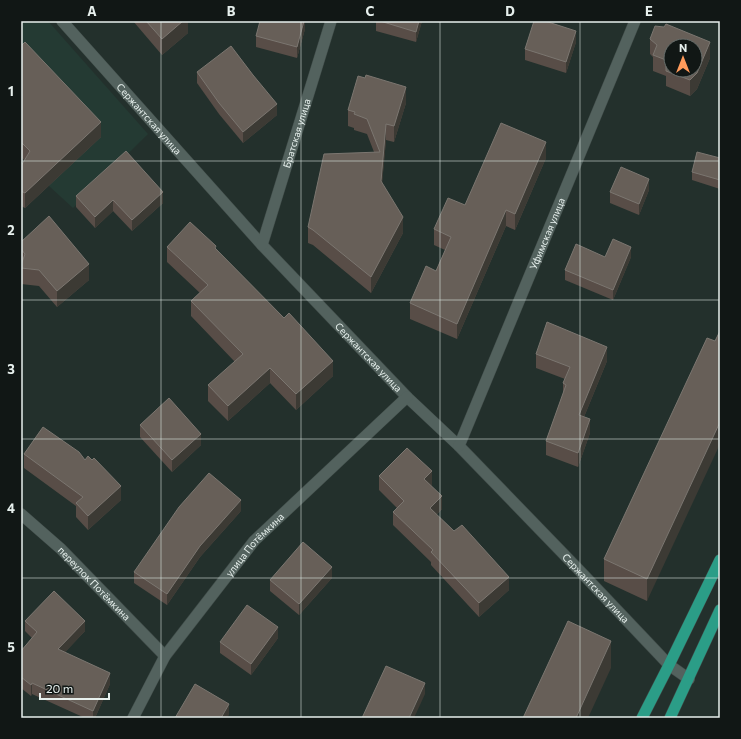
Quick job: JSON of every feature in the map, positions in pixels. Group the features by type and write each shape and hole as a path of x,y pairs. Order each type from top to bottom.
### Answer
{"main road":[{"path":"642,718 720,560"},
{"path":"670,718 720,610"}],"street":[{"name":"Сержантская улица","path":"62,21 262,245 407,397 459,446 669,664 689,679"},
{"name":"Братская улица","path":"262,245 331,21"},
{"name":"Уфимская улица","path":"459,446 635,21"},
{"name":"улица Потёмкина","path":"133,718 165,656 254,541 407,397"},
{"name":"переулок Потёмкина","path":"21,514 61,549 165,656"}],"shaded area":[{"path":"21,21 48,21 148,134 73,208 49,186 21,123"}],"building":[{"path":"146,21 183,21 162,39"},
{"path":"260,21 304,21 297,47 256,36"},
{"path":"380,21 419,21 416,32"},
{"path":"534,21 545,21 576,31 566,62 525,49"},
{"path":"666,24 700,38 663,38 663,59 653,55 657,45 650,39 655,26 664,27"},
{"path":"703,39 710,42 703,59"},
{"path":"25,42 101,122 25,193 21,191 21,166 30,151 21,142 21,46"},
{"path":"231,46 277,104 243,132 219,103 197,72"},
{"path":"366,75 406,87 394,126 386,124 381,181 403,217 371,277 308,227 324,154 380,152 367,119 348,110 358,76 365,78"},
{"path":"501,123 546,142 515,214 506,210 457,324 410,303 426,266 436,271 451,237 434,229 448,198 465,205"},
{"path":"126,151 163,192 132,220 113,200 95,217 76,196"},
{"path":"697,152 720,158 720,180 692,172"},
{"path":"621,167 649,179 639,204 610,192"},
{"path":"49,216 89,264 57,291 39,270 21,268 25,254 21,249 21,242"},
{"path":"190,222 216,246 215,248 284,318 289,313 333,361 296,394 270,368 228,406 208,385 243,354 191,301 208,285 167,247"},
{"path":"613,239 631,247 613,290 565,270 576,244 605,257"},
{"path":"547,322 607,347 579,415 590,419 578,453 546,441 566,385 563,383 570,367 536,354"},
{"path":"720,331 720,422 647,579 604,559 707,338 715,341"},
{"path":"169,398 201,434 172,460 140,425"},
{"path":"43,427 79,452 85,460 88,456 92,460 94,458 121,486 88,516 76,503 83,497 24,454"},
{"path":"407,448 432,471 424,479 442,496 430,508 454,531 462,525 509,577 479,603 431,552 433,550 393,512 404,501 379,476"},
{"path":"209,473 241,500 200,546 167,594 134,572 179,507"},
{"path":"303,542 332,567 299,604 270,580"},
{"path":"54,591 85,621 58,649 110,673 93,711 32,683 31,685 21,677 21,651 37,632 25,621"},
{"path":"247,605 278,627 251,664 220,642"},
{"path":"568,621 611,641 576,718 523,718"},
{"path":"386,666 425,683 409,718 362,718"},
{"path":"195,684 229,704 221,718 175,718"}]}
